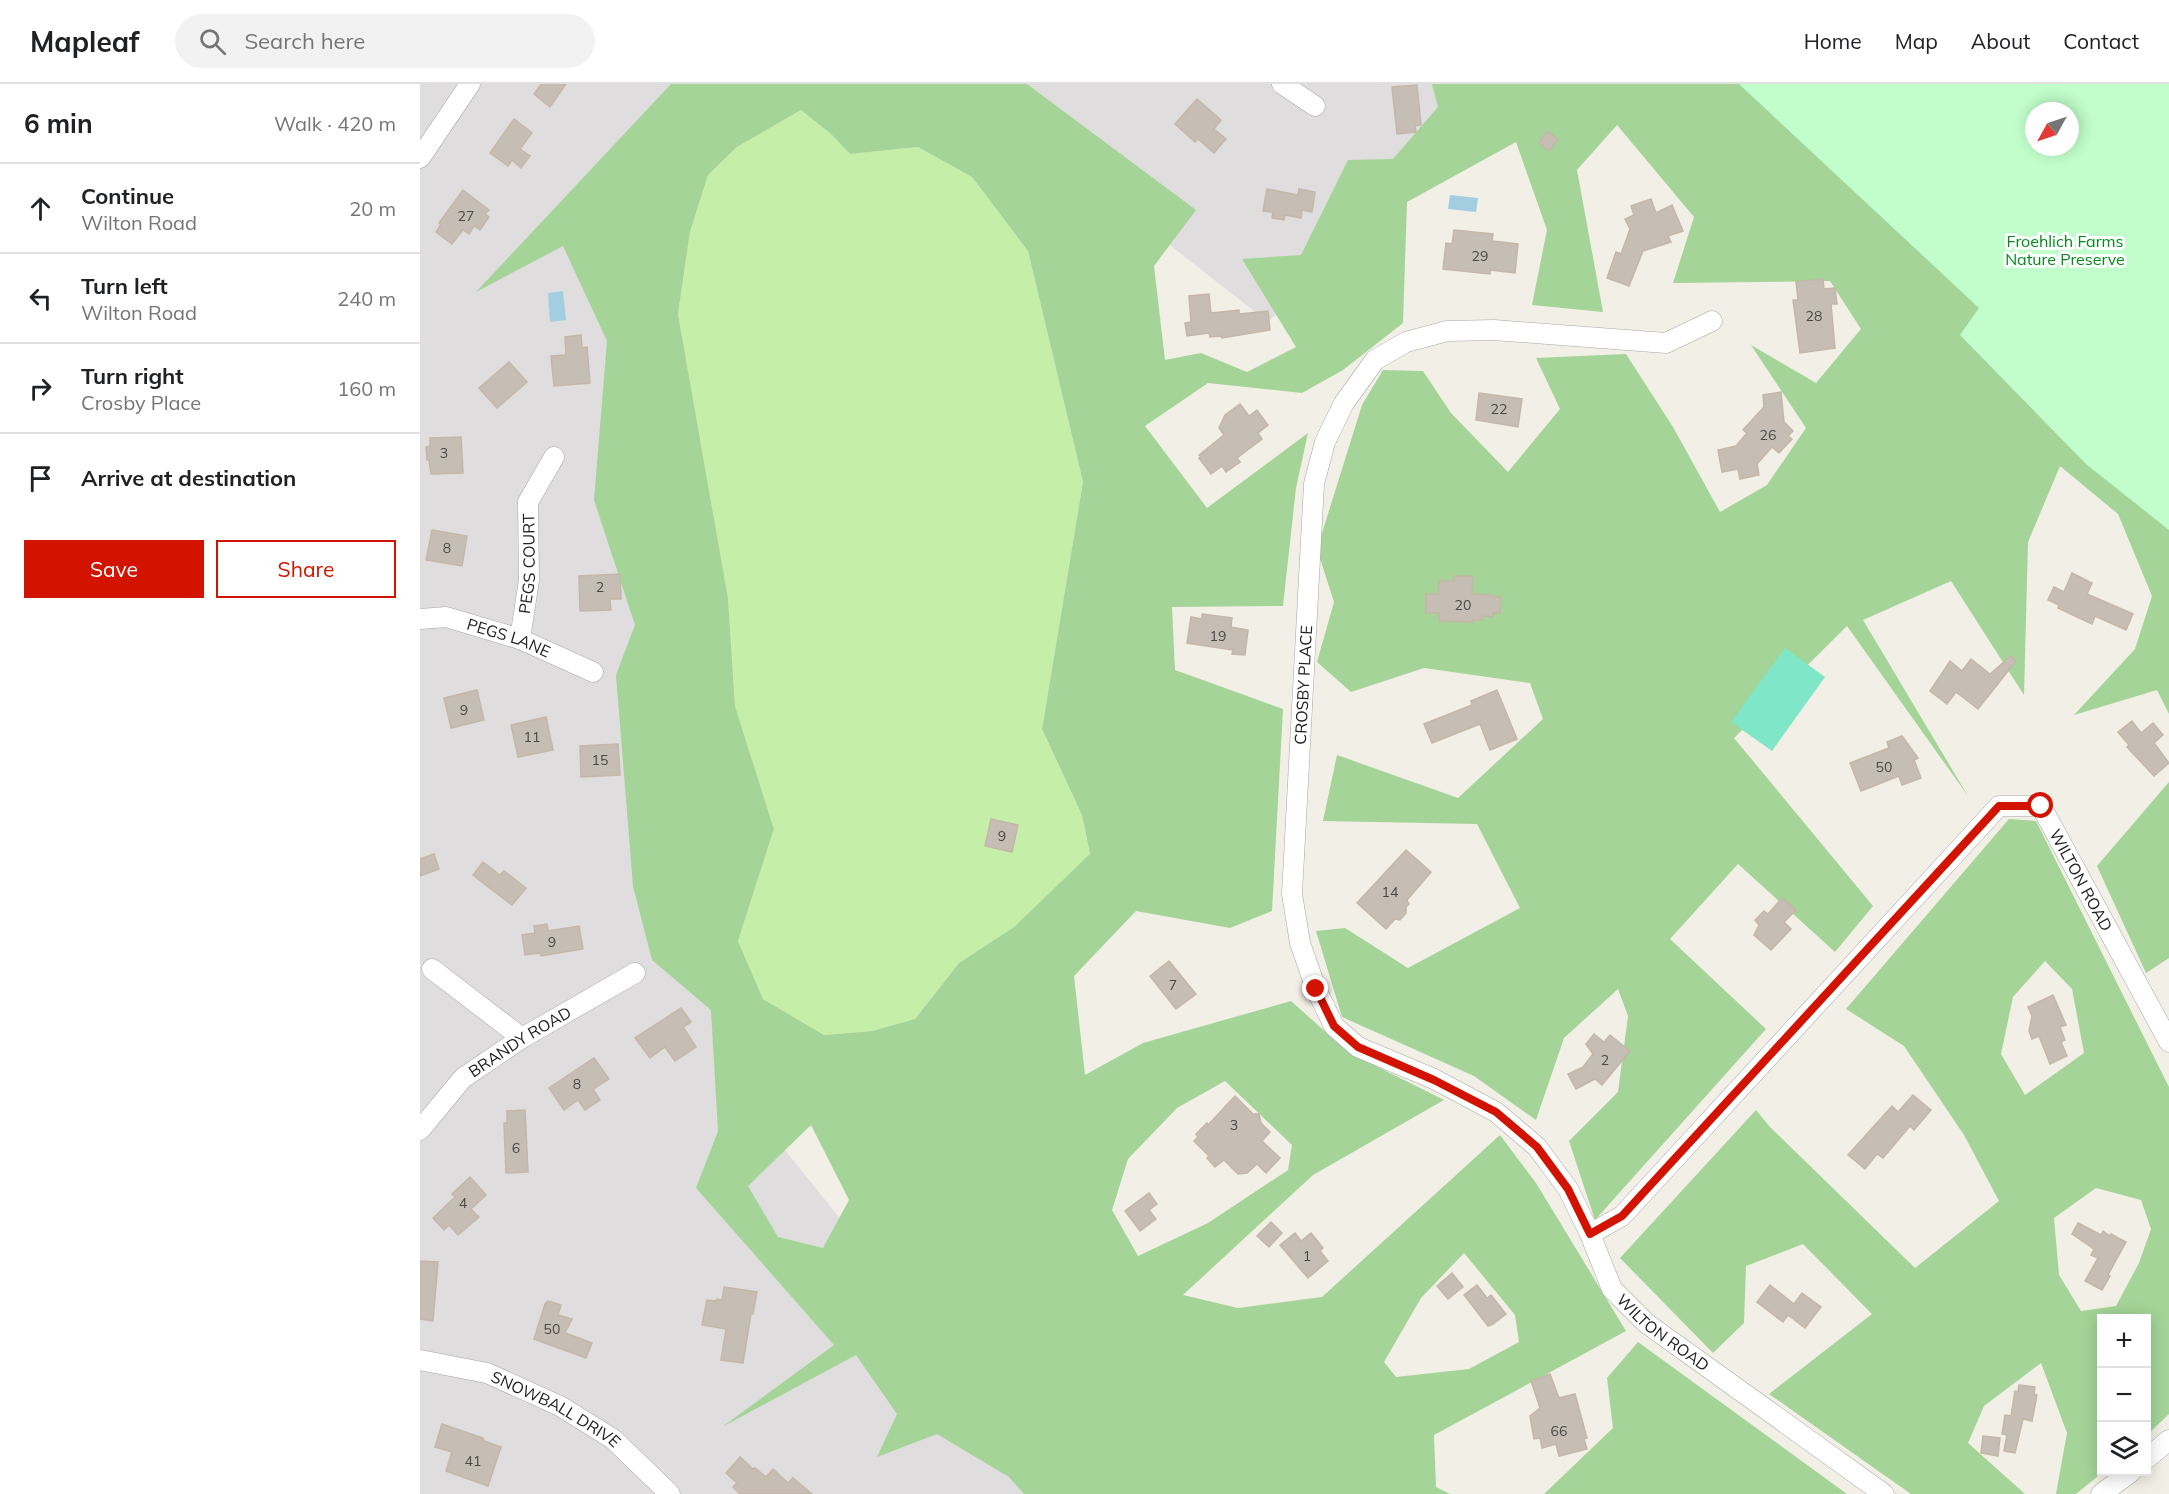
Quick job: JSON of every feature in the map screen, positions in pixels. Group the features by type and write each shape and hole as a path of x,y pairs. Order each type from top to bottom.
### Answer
{"street":[{"path":"420,158 470,84"},
{"path":"1282,84 1315,106"},
{"name":"CROSBY PLACE","path":"1590,1234 1568,1189 1537,1147 1496,1112 1434,1080 1358,1047 1334,1026 1311,976 1300,943 1292,894 1314,484 1325,442 1344,403 1375,360 1406,342 1447,331 1494,330 1666,343 1712,321"},
{"name":"PEGS COURT","path":"520,639 529,580 528,502 554,457"},
{"name":"PEGS LANE","path":"420,619 446,617 520,639 593,672"},
{"name":"WILTON ROAD","path":"1884,1494 1646,1323 1612,1288 1590,1234 1622,1216 1999,806 2041,806 2169,1042"},
{"path":"432,969 522,1038"},
{"name":"BRANDY ROAD","path":"420,1130 463,1077 522,1038 635,973"},
{"name":"SNOWBALL DRIVE","path":"420,1360 488,1373 560,1406 613,1439 670,1494"},
{"path":"2151,1455 2169,1440"},
{"path":"2101,1494 2126,1476"}],"shaded area":[{"path":"420,84 738,84 627,212 747,1103 1062,1494 420,1494"},
{"path":"965,84 1496,84 1268,322"}],"green space":[{"path":"671,84 1027,84 1196,210 1154,266 1165,360 1201,353 1247,372 1296,347 1242,259 1301,255 1348,160 1393,159 1438,107 1432,84 2169,84 2169,714 2157,690 2074,715 2135,649 2152,596 2118,514 2060,466 2028,542 2024,695 1951,581 1863,620 1968,796 1847,626 1734,738 1873,906 1835,952 1738,864 1670,939 1766,1029 1595,1220 1569,1141 1618,1092 1628,1016 1618,989 1564,1038 1536,1120 1474,1076 1342,1017 1316,931 1345,928 1408,968 1520,908 1477,824 1323,821 1337,755 1458,798 1543,719 1530,683 1424,668 1351,692 1317,662 1334,602 1317,549 1362,405 1383,370 1423,371 1451,413 1508,472 1560,409 1536,358 1626,354 1673,427 1720,512 1767,485 1806,428 1751,345 1816,383 1861,329 1830,281 1673,283 1694,217 1617,125 1577,170 1603,312 1532,305 1547,230 1516,142 1407,202 1403,323 1343,370 1302,393 1208,383 1145,426 1207,508 1308,433 1296,488 1283,606 1172,607 1175,670 1283,709 1272,911 1230,928 1136,911 1074,976 1085,1075 1143,1043 1291,1001 1348,1052 1444,1100 1313,1175 1183,1295 1238,1308 1322,1297 1500,1135 1536,1183 1626,1331 1434,1435 1436,1487 1450,1494 1024,1494 1009,1477 937,1434 877,1457 897,1414 856,1355 722,1427 834,1345 696,1188 718,1131 711,1010 652,960 633,886 616,675 635,625 594,500 607,341 563,246 476,292","holes":["801,110 831,134 850,154 918,147 972,177 1028,251 1083,482 1042,729 1082,815 1090,854 1014,927 959,963 915,1019 872,1031 824,1035 763,999 738,941 774,829 735,706 728,598 678,314 690,232 708,175 737,147","1225,1081 1292,1145 1288,1170 1208,1223 1138,1256 1112,1210 1128,1159 1177,1108","811,1125 849,1200 823,1248 778,1237 748,1186","1464,1253 1515,1315 1519,1342 1469,1369 1396,1377 1384,1362 1421,1298"]},
{"name":"Froehlich Farms Nature Preserve","path":"1739,84 2169,84 2169,530 2086,464 1960,335 1979,308"},
{"path":"801,110 831,134 850,154 918,147 972,177 1028,251 1083,482 1042,729 1082,815 1090,855 1014,927 959,963 915,1019 872,1031 824,1035 763,999 738,941 774,829 735,706 728,598 678,314 690,232 708,175 737,147"},
{"path":"1785,648 1825,677 1772,751 1731,722"},
{"path":"2169,782 2169,958 2146,973 2097,866"},
{"path":"2009,819 2036,821 2169,1087 2169,1414 2151,1431 2151,1314 2097,1314 2098,1476 2076,1494 2056,1494 2067,1433 2041,1363 1984,1406 1968,1443 2025,1494 1911,1494 1769,1394 1872,1314 1803,1244 1746,1266 1744,1323 1713,1353 1620,1258 1756,1110 1770,1127 1915,1268 1999,1201 1964,1135 1904,1046 1846,1009","holes":["2045,961 2072,989 2084,1053 2025,1095 2001,1054 2013,997","2096,1188 2141,1200 2151,1229 2139,1263 2116,1306 2081,1311 2059,1275 2054,1218"]},
{"path":"1638,1342 1847,1494 1544,1494 1613,1428 1607,1378"}],"water":[{"path":"1450,195 1478,198 1476,212 1448,209"},
{"path":"563,291 566,320 550,322 548,293"}],"building":[{"path":"541,84 566,84 550,107 534,94"},
{"path":"1417,85 1421,125 1415,126 1416,132 1397,134 1392,87"},
{"path":"1197,99 1221,120 1214,129 1226,139 1214,153 1198,139 1195,142 1175,124"},
{"path":"514,119 532,133 520,149 530,156 521,168 512,160 508,166 490,153"},
{"path":"1547,131 1558,139 1549,151 1539,143"},
{"path":"1267,189 1298,195 1299,189 1315,192 1312,212 1302,210 1301,218 1285,215 1284,220 1272,218 1273,212 1263,211"},
{"path":"463,190 489,210 485,214 489,217 480,230 474,226 469,234 463,230 452,244 436,232 441,224 439,223"},
{"path":"1651,199 1656,213 1672,205 1683,231 1668,236 1671,242 1643,251 1629,286 1607,278 1616,252 1621,254 1630,229 1625,219 1634,215 1631,206"},
{"path":"1454,230 1493,234 1492,241 1518,244 1515,273 1490,270 1490,274 1443,269 1446,243 1452,244"},
{"path":"1823,279 1824,289 1835,288 1837,304 1831,304 1835,348 1800,353 1793,300 1798,300 1796,282"},
{"path":"1209,294 1211,313 1239,310 1239,314 1268,311 1270,330 1222,338 1220,336 1210,337 1209,333 1187,336 1185,323 1191,322 1189,296"},
{"path":"581,335 582,348 587,347 590,383 554,386 551,356 566,355 565,337"},
{"path":"509,362 527,382 497,408 479,388"},
{"path":"1781,392 1784,422 1793,431 1788,436 1792,439 1779,453 1772,447 1757,464 1759,475 1740,479 1738,469 1722,472 1718,450 1736,446 1747,433 1743,430 1764,407 1763,395"},
{"path":"1479,393 1522,399 1518,427 1476,420"},
{"path":"1240,404 1249,416 1257,410 1268,425 1258,433 1262,439 1237,458 1240,462 1226,472 1222,466 1211,474 1199,455 1224,435 1219,428 1225,415"},
{"path":"461,437 463,473 431,474 426,447 430,446 430,438"},
{"path":"432,530 467,536 462,566 426,560"},
{"path":"2072,573 2092,583 2087,594 2133,614 2126,630 2095,616 2092,624 2058,608 2059,605 2048,600 2054,587 2064,592"},
{"path":"620,574 621,599 610,599 611,610 580,611 579,576"},
{"path":"1454,576 1473,576 1472,594 1501,597 1500,613 1493,613 1493,617 1482,616 1482,620 1473,620 1473,622 1439,621 1439,613 1426,613 1426,594 1438,594 1439,581 1454,581"},
{"path":"1202,614 1232,618 1231,627 1248,630 1245,655 1232,654 1233,650 1187,643 1191,617 1202,619"},
{"path":"2011,656 2016,661 1978,709 1956,692 1947,704 1930,691 1950,661 1962,671 1971,659 1990,674"},
{"path":"477,690 484,720 451,728 444,698"},
{"path":"1497,690 1517,739 1490,750 1480,724 1432,743 1424,724 1472,705 1471,701"},
{"path":"546,717 553,750 518,757 511,725"},
{"path":"2132,721 2141,733 2153,723 2163,735 2154,743 2169,763 2154,776 2127,747 2129,745 2118,732"},
{"path":"1902,736 1918,758 1914,760 1921,778 1902,785 1899,776 1861,791 1850,763 1889,748 1887,742"},
{"path":"618,744 620,775 581,777 580,746"},
{"path":"991,819 1018,825 1012,852 985,846"},
{"path":"1406,850 1431,872 1407,900 1409,904 1406,907 1406,913 1400,920 1395,919 1386,929 1357,903"},
{"path":"434,854 439,869 420,876 420,859"},
{"path":"483,862 500,875 504,871 526,888 512,905 473,875"},
{"path":"1782,898 1796,910 1784,922 1791,929 1771,950 1754,935 1759,925 1755,920 1764,911 1768,914"},
{"path":"547,924 548,931 579,926 583,949 541,956 540,953 525,955 522,935 535,933 534,926"},
{"path":"1169,961 1196,994 1176,1009 1150,976"},
{"path":"2053,995 2066,1025 2060,1027 2065,1040 2061,1042 2067,1056 2050,1064 2039,1036 2032,1039 2029,1031 2032,1016 2028,1007"},
{"path":"681,1008 691,1022 683,1027 696,1047 675,1061 665,1047 650,1058 635,1038"},
{"path":"1594,1034 1604,1042 1610,1035 1630,1051 1602,1085 1595,1079 1576,1089 1568,1074 1583,1067 1593,1054 1586,1044"},
{"path":"594,1058 609,1079 593,1089 600,1100 585,1110 578,1100 564,1110 549,1088"},
{"path":"1913,1095 1931,1110 1914,1130 1910,1126 1883,1158 1877,1154 1865,1169 1848,1155 1892,1106 1898,1112"},
{"path":"1235,1096 1253,1114 1259,1114 1261,1123 1270,1132 1262,1141 1280,1158 1266,1173 1257,1164 1247,1173 1238,1174 1224,1160 1215,1167 1207,1158 1209,1156 1194,1141 1198,1137 1196,1134 1207,1123 1208,1125"},
{"path":"525,1110 528,1172 506,1173 504,1123 507,1123 507,1111"},
{"path":"470,1177 486,1195 471,1209 479,1217 458,1235 449,1225 444,1230 433,1218 455,1197 452,1194"},
{"path":"1149,1193 1157,1204 1149,1210 1156,1219 1140,1231 1125,1211"},
{"path":"1271,1222 1282,1233 1269,1247 1257,1236"},
{"path":"2078,1223 2101,1235 2103,1231 2126,1242 2102,1290 2085,1281 2098,1258 2091,1255 2094,1249 2072,1234"},
{"path":"1295,1233 1301,1241 1311,1233 1323,1248 1320,1251 1328,1261 1308,1278 1280,1245"},
{"path":"420,1261 438,1262 433,1321 420,1319"},
{"path":"1452,1273 1463,1287 1448,1299 1437,1286"},
{"path":"1477,1285 1487,1298 1491,1295 1506,1314 1488,1326 1464,1295"},
{"path":"1770,1285 1794,1304 1802,1293 1821,1307 1805,1328 1788,1315 1783,1322 1757,1302"},
{"path":"724,1287 757,1292 743,1363 721,1360 726,1329 702,1325 707,1300 722,1300"},
{"path":"548,1301 561,1305 558,1315 572,1319 565,1333 592,1343 586,1358 534,1339"},
{"path":"1550,1374 1559,1398 1575,1394 1587,1438 1584,1439 1587,1449 1559,1456 1556,1444 1542,1448 1540,1438 1534,1439 1530,1416 1540,1408 1531,1381"},
{"path":"2019,1385 2035,1387 2034,1394 2037,1395 2032,1421 2023,1419 2015,1453 2004,1451 2007,1435 2002,1434 2005,1415 2011,1416 2015,1391 2018,1392"},
{"path":"442,1424 483,1438 484,1441 501,1447 488,1486 446,1471 452,1452 435,1447"},
{"path":"1983,1436 2000,1438 1998,1456 1981,1453"},
{"path":"740,1457 766,1477 773,1469 788,1483 793,1478 812,1494 740,1494 733,1487 737,1483 726,1473"}],"route":[{"path":"1316,989 1334,1026 1358,1047 1434,1080 1496,1112 1537,1147 1568,1189 1590,1234 1622,1216 1999,806 2041,806"}]}
